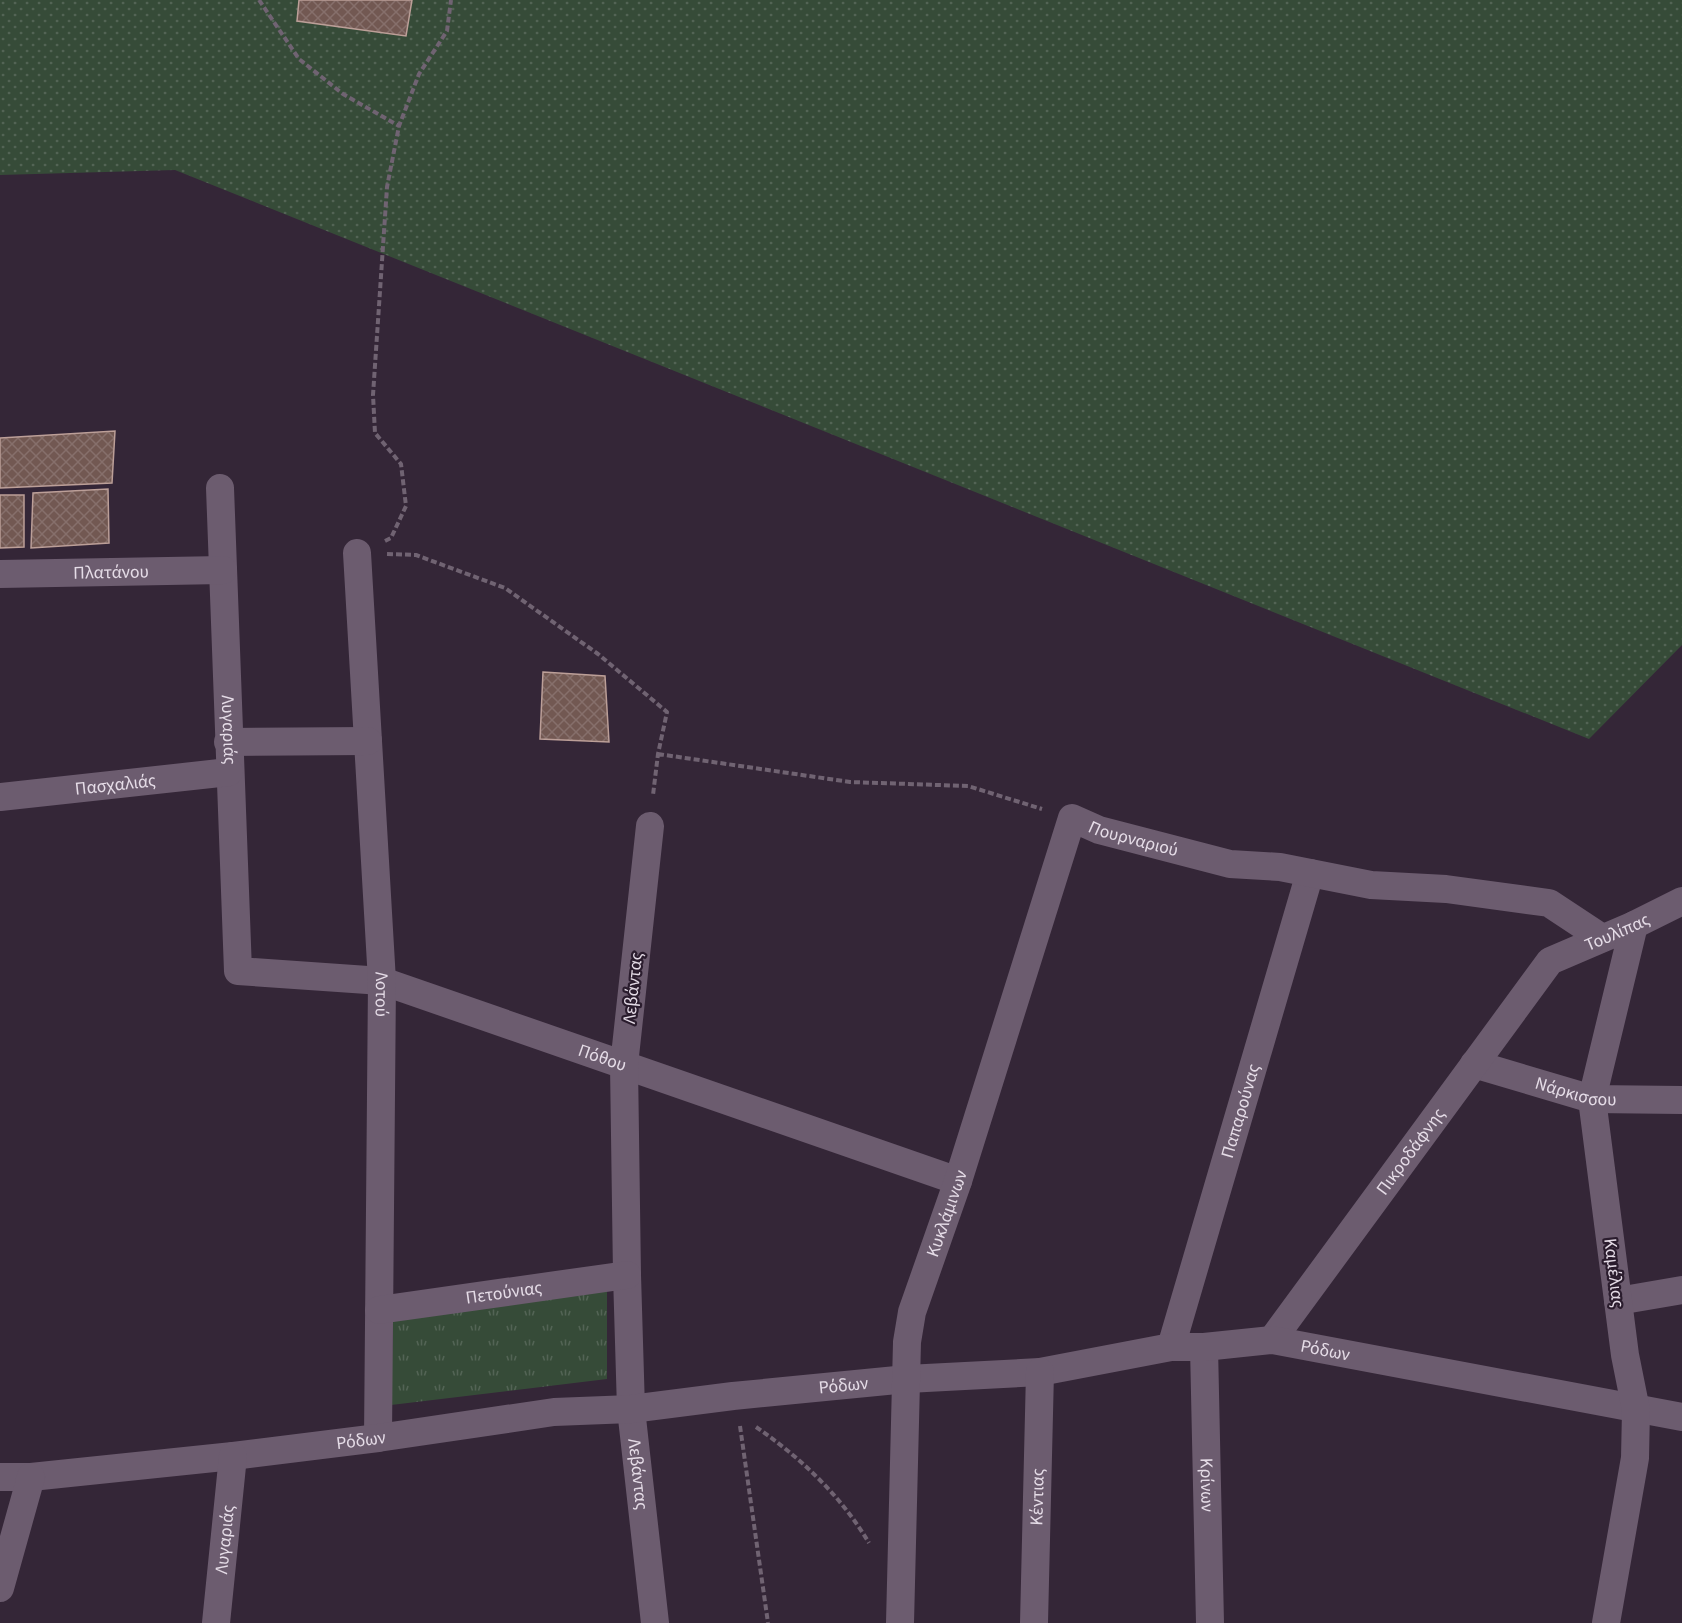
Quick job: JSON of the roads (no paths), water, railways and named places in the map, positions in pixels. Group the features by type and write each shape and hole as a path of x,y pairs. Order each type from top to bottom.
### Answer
{"street":[{"name":"Λυγαριάς","path":"220,488 238,971"},
{"name":"Λοτού","path":"357,553 382,981 378,1438"},
{"name":"Πλατάνου","path":"0,574 223,570"},
{"path":"228,742 368,741"},
{"name":"Πασχαλιάς","path":"0,797 230,772"},
{"name":"Πουρναριού","path":"1072,818 1099,830 1230,864 1280,867 1371,885 1446,889 1549,903 1602,938"},
{"name":"Κυκλάμινων","path":"900,1623 907,1342 912,1312 958,1181 1072,818"},
{"name":"Λεβάντας","path":"650,826 624,1065 631,1409 655,1623"},
{"name":"Παπαρούνας","path":"1171,1347 1310,873"},
{"name":"Τουλίπας","path":"1550,961 1634,925 1682,901"},
{"name":"Καμέλιας","path":"1606,1623 1635,1458 1636,1410 1625,1355 1592,1099 1634,925"},
{"name":"Πικροδάφνης","path":"1272,1341 1550,961"},
{"name":"Πόθου","path":"238,971 382,981 958,1181"},
{"name":"Νάρκισσου","path":"1474,1064 1592,1099 1682,1100"},
{"name":"Πετούνιας","path":"380,1310 627,1275"},
{"path":"1618,1301 1682,1290"},
{"name":"Ρόδων","path":"0,1477 31,1477 233,1456 378,1438 554,1412 736,1405 907,1378 1040,1372 1171,1347 1204,1347 1272,1341 1682,1417"},
{"name":"Κρίνων","path":"1204,1347 1209,1623"},
{"name":"Κέντιας","path":"1034,1623 1040,1372"},
{"name":"Λυγαριάς","path":"216,1623 233,1456"},
{"path":"0,1588 31,1477"}]}
